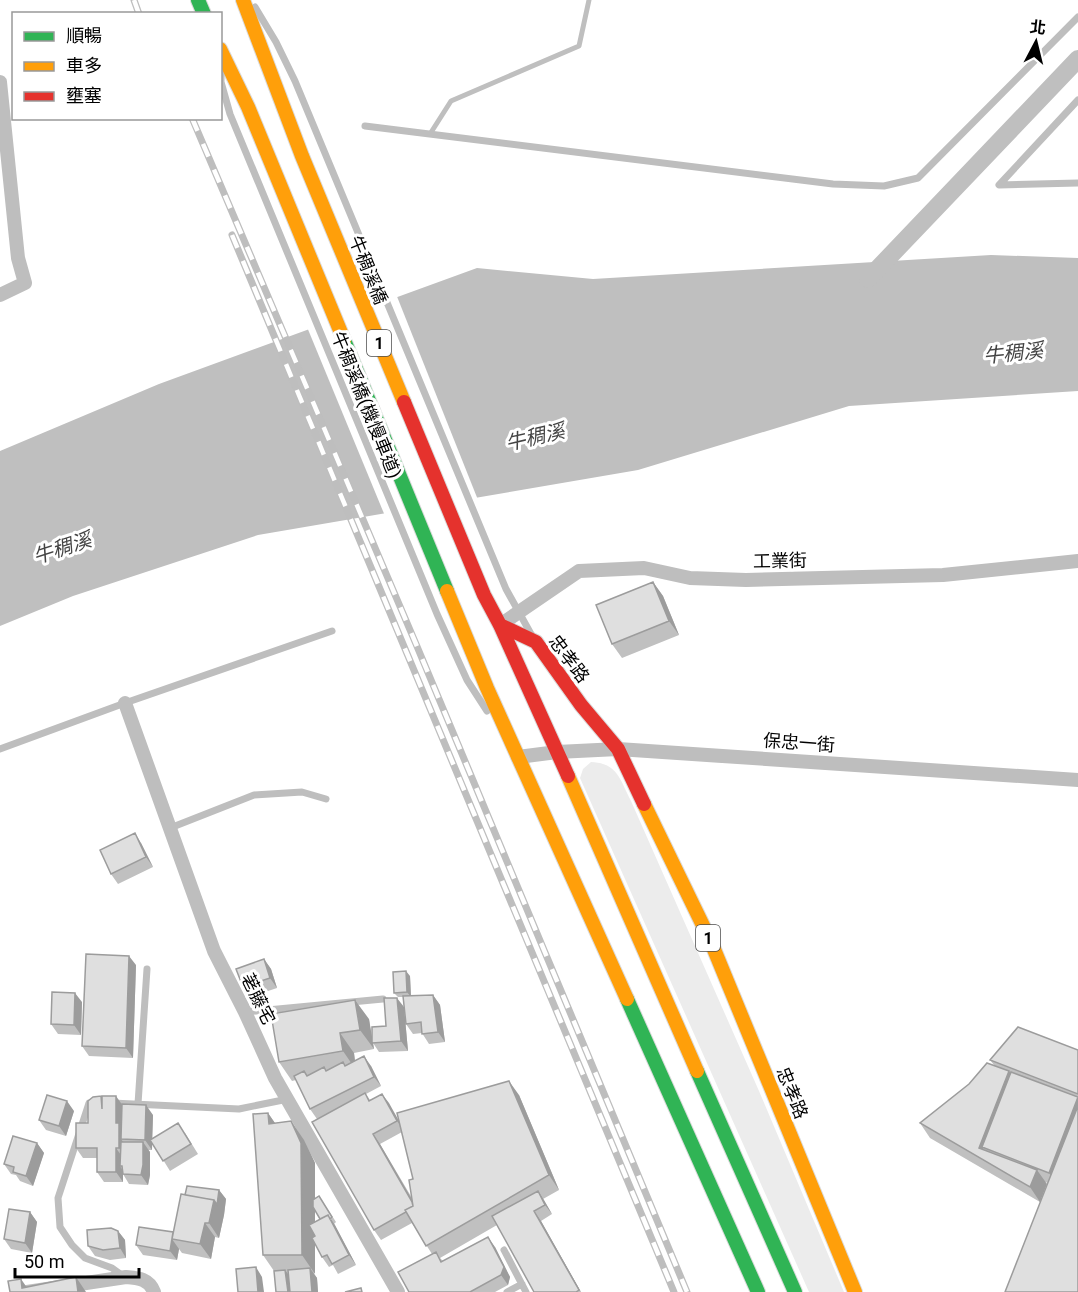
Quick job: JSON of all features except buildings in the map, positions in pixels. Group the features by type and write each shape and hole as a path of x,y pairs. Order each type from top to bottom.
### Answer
{"main road":[{"name":"牛稠溪橋","path":"243,0 276,91 484,595 500,625"},
{"name":"1","path":"222,52 248,107 487,688 758,1292"},
{"name":"1","path":"500,625 795,1292"},
{"name":"忠孝路","path":"500,625 536,642 581,705 618,749 711,942 855,1292"}],"street":[{"path":"0,82 18,258 24,283 0,295"},
{"name":"工業街","path":"500,625 579,571 644,568 690,578 746,580 943,575 1078,561"},
{"name":"荖藤宅","path":"125,703 213,951 245,1012 275,1078 311,1129 398,1292"},
{"name":"保忠一街","path":"518,757 557,752 618,749 1078,780"},
{"path":"27,1292 126,1277 140,1278 150,1284 154,1292"}],"lane":[{"path":"251,0 276,42 295,81 506,589 536,642"},
{"path":"365,126 810,182 884,186 918,178 1078,16"},
{"name":"牛稠溪橋(機慢車道)","path":"222,86 227,107 466,680 518,757"},
{"path":"1078,100 999,185 1078,183"},
{"path":"0,749 332,631"},
{"path":"170,828 254,795 302,792 326,799"},
{"path":"138,1104 147,969"},
{"path":"245,1012 383,999"},
{"path":"126,1277 112,1268 85,1258 72,1245 60,1227 58,1198 89,1103 239,1109 288,1099"},
{"path":"504,1250 526,1292"},
{"path":"507,1292 522,1284"}],"shaded area":[{"path":"591,762 613,769 621,780 759,1091 844,1292 809,1292 580,778 583,769"}],"water":[{"name":"牛稠溪","path":"991,255 1078,258 1078,391 849,406 638,470 258,535 73,596 0,626 0,451 159,384 477,268 593,279"}],"pier":[{"path":"396,294 478,500 385,516 307,327"}],"waterway":[{"path":"430,134 451,101 579,46 589,0"},
{"path":"868,279 1078,59"}],"railway":[{"path":"134,0 138,12"},
{"path":"193,120 416,644 687,1292"},
{"path":"232,235 674,1292"}],"traffic: fast":[{"path":"198,0 203,12"},
{"path":"344,340 447,591"},
{"path":"627,999 758,1292"},
{"path":"697,1071 795,1292"}],"traffic: slow":[{"path":"243,0 302,156 404,402"},
{"path":"222,53 248,107 344,340"},
{"path":"447,591 487,688 627,999"},
{"path":"568,776 697,1071"},
{"path":"644,804 711,942 855,1292"}],"traffic: jam":[{"path":"404,402 484,595 500,625 568,776"},
{"path":"500,625 536,642 581,705 618,749 644,804"}]}
